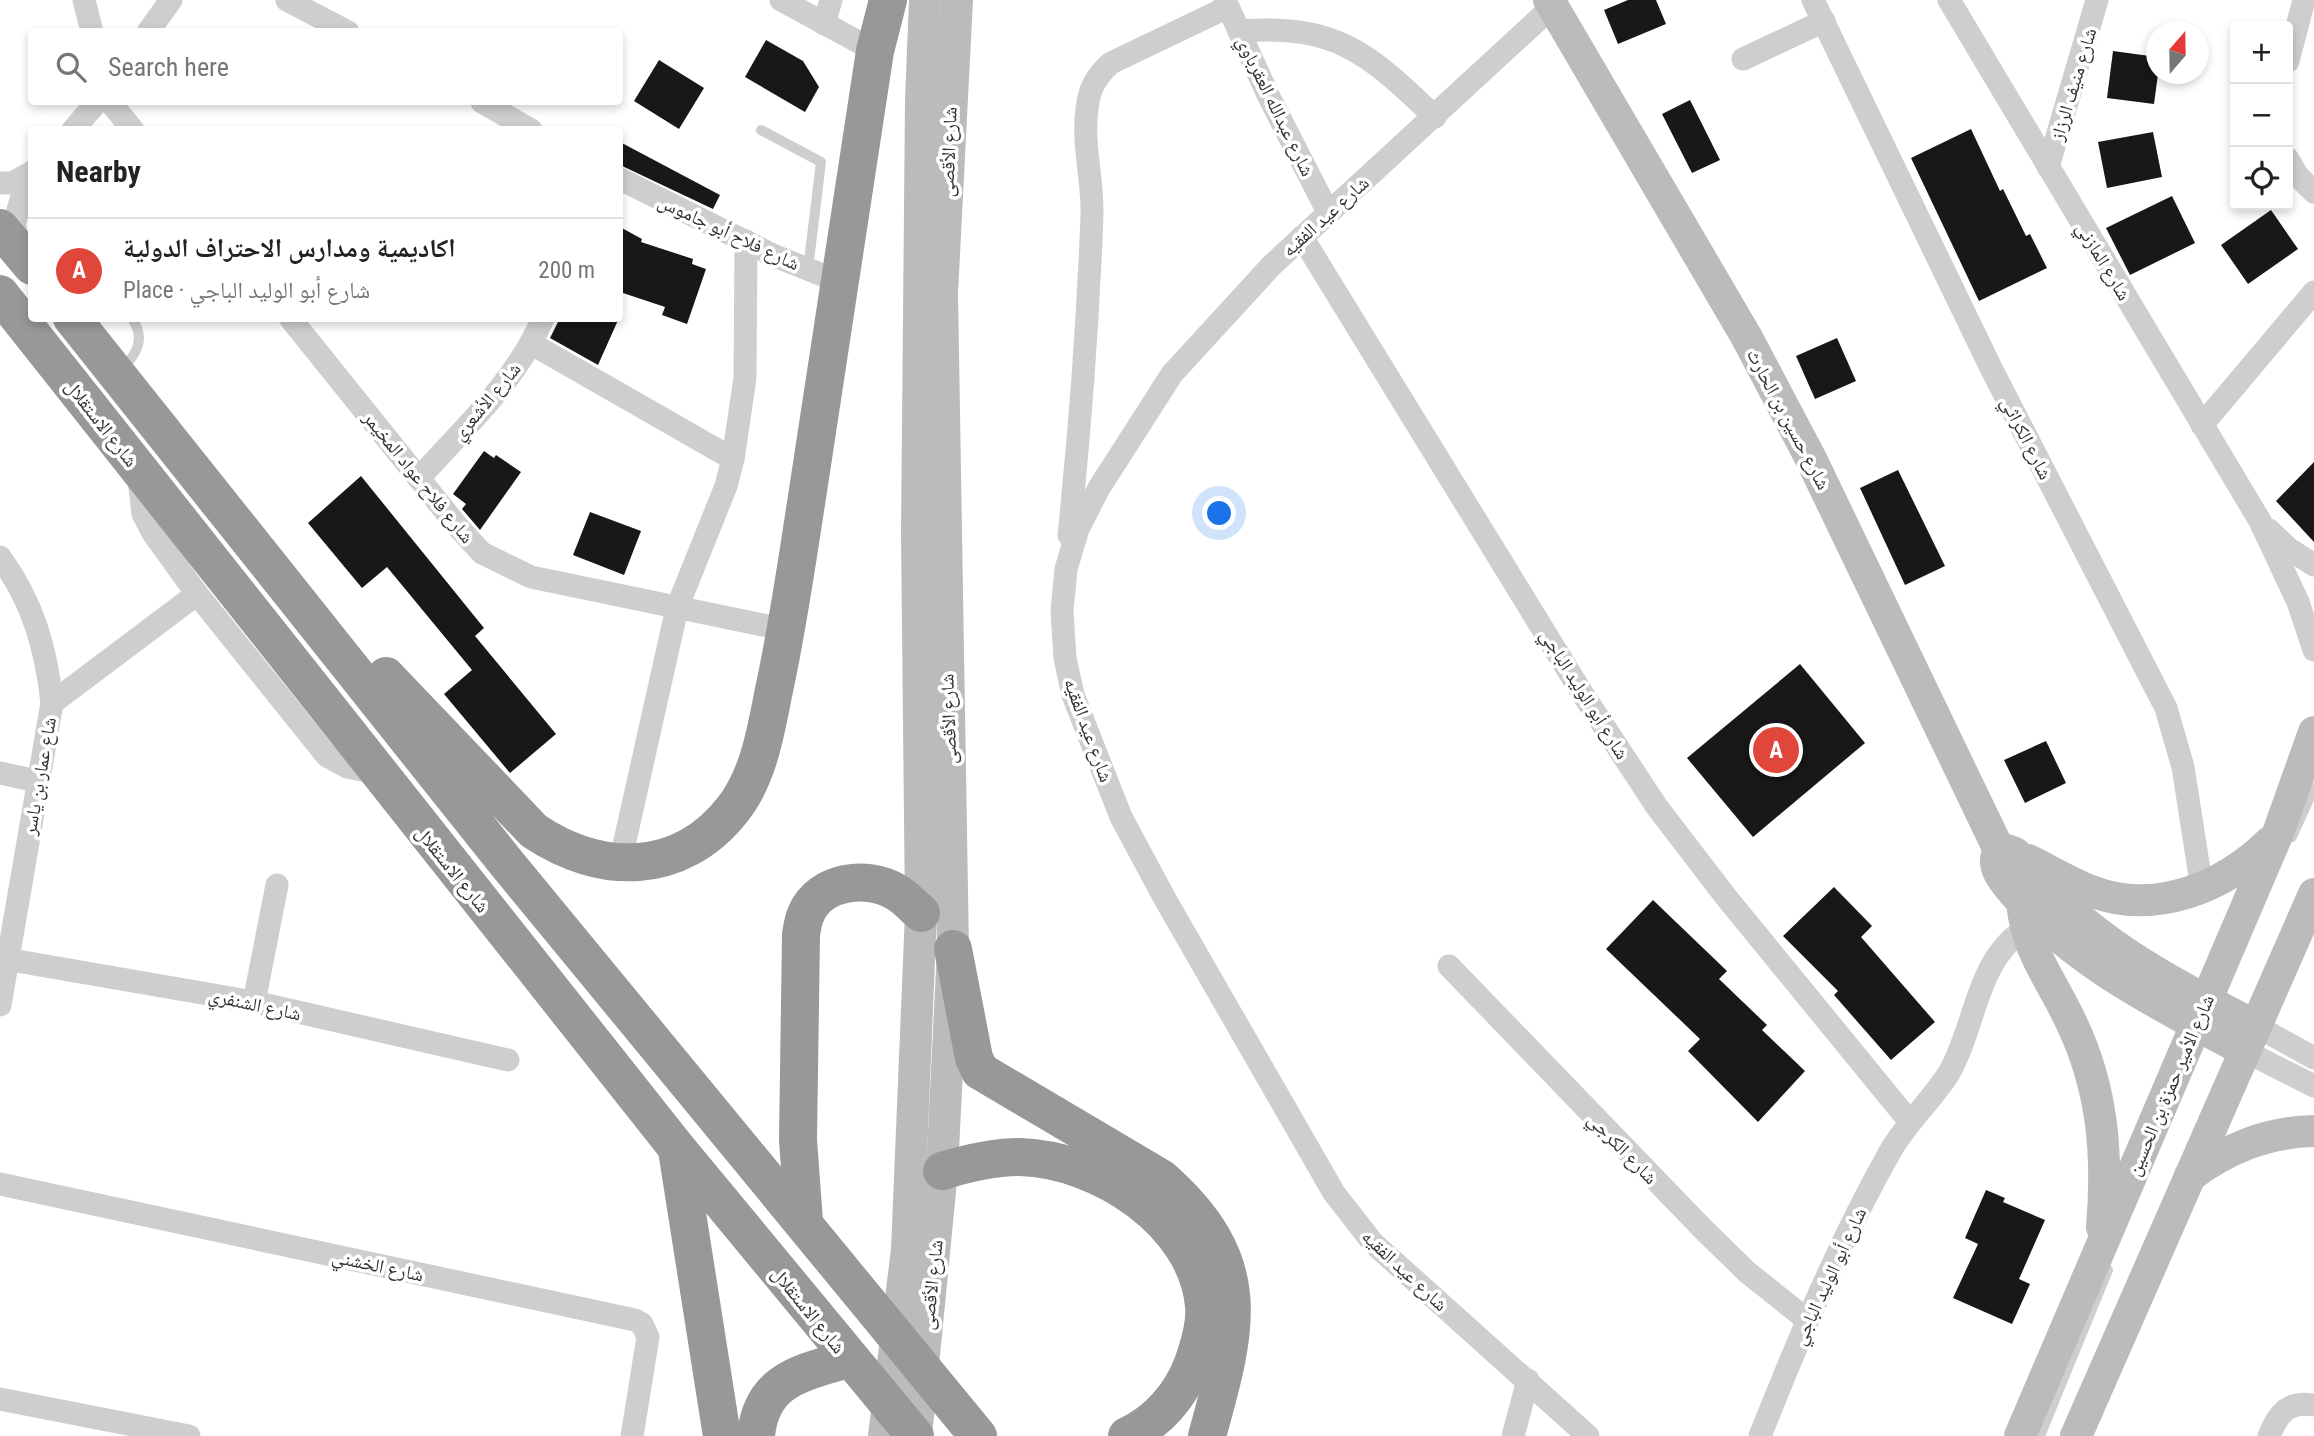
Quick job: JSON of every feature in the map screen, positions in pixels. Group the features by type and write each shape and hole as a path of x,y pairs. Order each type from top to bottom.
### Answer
{"highway":[{"path":"283,583 335,622 534,831 563,850 620,863 659,858 687,849 713,831 734,808 752,775 764,740 787,630 824,276 888,0"},
{"name":"شارع الاستقلال","path":"0,294 676,1147 848,1359 915,1436"},
{"path":"75,322 504,860 982,1433"},
{"path":"804,1222 798,1140 801,935 806,913 816,899 835,886 859,881 877,884 896,892 921,913"},
{"path":"953,949 974,1058 980,1071 1161,1178 1183,1198 1207,1227 1224,1256 1231,1289 1229,1346 1207,1436"},
{"path":"676,1147 722,1436"},
{"path":"942,1171 982,1159 1022,1157 1060,1163 1104,1180 1140,1202 1174,1232 1193,1266 1204,1306 1200,1345 1188,1377 1168,1406 1146,1428 1127,1436"},
{"path":"756,1436 763,1407 773,1390 792,1376 848,1359"}],"main road":[{"name":"شارع الأقصى","path":"915,1436 921,1250 917,533 921,101 925,0"},
{"name":"شارع الأقصى","path":"884,1436 921,1250 942,1171 953,949 942,293 957,0"},
{"name":"شارع حسين بن الحارث","path":"1551,3 1746,336 1811,459 2007,853 2081,922 2206,1011 2251,1038"},
{"name":"شارع الأمير حمزة بن الحسين","path":"2020,1436 2106,1257 2206,1011 2284,838 2314,733"},
{"path":"2007,853 2091,891 2146,900 2202,889 2284,838"},
{"name":"شارع حسين بن الحارث","path":"2007,853 1995,859 1996,867 2024,916 2032,915 2081,955 2152,1000 2206,1011"},
{"path":"2077,1436 2314,894"},
{"path":"2024,916 2030,946 2071,1022 2097,1095 2106,1157 2106,1257"},
{"path":"2190,1176 2247,1143 2290,1132 2314,1131"}],"street":[{"path":"84,0 91,28"},
{"path":"151,28 171,0"},
{"path":"286,0 340,28"},
{"path":"781,0 875,51"},
{"path":"824,24 831,0"},
{"name":"شارع الكراثي","path":"1812,0 1991,368 2166,708 2183,767 2202,889"},
{"name":"شارع المازني","path":"1949,0 2260,521 2298,603 2314,650"},
{"name":"شارع منيف الرزاز","path":"2048,167 2097,0"},
{"path":"2293,42 2304,0"},
{"path":"1066,569 1080,429 1091,250 1092,211 1086,110 1091,88 1098,75 1111,63 1227,3"},
{"name":"شارع عبدالله العقرباوي","path":"1227,3 1328,212"},
{"name":"شارع عيد الفقيه","path":"1551,3 1435,117 1270,265 1172,374 1099,488 1078,529 1066,569 1062,611 1073,695 1122,817 1313,1159 1351,1218 1373,1242 1588,1436"},
{"path":"1743,59 1824,21"},
{"path":"1239,31 1269,29 1339,41 1367,55 1435,117"},
{"path":"76,126 94,105"},
{"path":"113,105 131,126"},
{"path":"487,105 524,126"},
{"path":"2293,167 2314,192"},
{"path":"0,183 12,183 28,175"},
{"path":"17,248 14,224 28,180"},
{"name":"شارع فلاح أبو جاموس","path":"623,180 824,276"},
{"name":"شارع أبو الوليد الباجي","path":"1302,236 1582,693 1657,807 1726,897 1910,1122"},
{"path":"620,863 677,608 726,486 733,459 745,378 746,241"},
{"path":"2202,425 2314,292"},
{"name":"شارع فلاح عواد المخيمر","path":"293,322 458,527 482,553 531,577 787,630"},
{"name":"شارع الأشعري","path":"420,477 488,400 532,344 541,322"},
{"path":"532,344 733,459"},
{"path":"138,468 143,514 153,533 197,594 327,756 347,767 377,773"},
{"name":"شارع المازني","path":"2260,521 2289,549 2314,565"},
{"name":"شاع عمار بن ياسر","path":"0,557 31,606 47,658 52,703 5,959 0,1005"},
{"path":"52,703 197,594"},
{"path":"0,773 37,781"},
{"path":"254,1002 277,884"},
{"name":"شارع أبو الوليد الباجي","path":"1760,1436 1806,1319 1846,1234 1910,1122 1949,1072 1998,951 2024,916"},
{"name":"شارع الشنفري","path":"5,959 254,1002 508,1060"},
{"name":"شارع الكرجي","path":"1449,966 1704,1230 1747,1272 1806,1319"},
{"path":"2251,1038 2314,1058"},
{"path":"2251,1038 2314,1086"},
{"name":"شارع الخشني","path":"0,1184 635,1320 647,1330 648,1337 632,1436"},
{"path":"1513,1436 1528,1380"},
{"path":"0,1399 189,1436"},
{"path":"2269,1436 2280,1413 2290,1405 2314,1405"}],"lane":[{"path":"761,130 821,162 824,276"},
{"path":"116,375 130,361 139,346 138,329 134,322"},
{"path":"2029,1436 2206,1011 2314,761"},
{"path":"2284,838 2314,788"},
{"path":"2152,1159 2206,1011 2256,916"},
{"path":"2040,1436 2106,1257"}],"building":[{"path":"1628,0 1656,0 1666,24 1618,44 1604,10"},
{"path":"766,40 803,61 819,87 805,112 745,77"},
{"path":"2113,51 2146,56 2146,84 2157,84 2154,104 2107,98"},
{"path":"659,60 704,88 679,129 634,101"},
{"path":"1690,100 1720,160 1692,173 1662,114"},
{"path":"1971,129 2000,191 2003,189 2026,236 2030,234 2047,268 1979,301 1911,158"},
{"path":"2153,132 2162,177 2107,188 2098,142"},
{"path":"623,144 720,195 713,209 623,166"},
{"path":"2172,196 2195,243 2130,275 2106,228"},
{"path":"2271,210 2298,249 2248,284 2221,245"},
{"path":"623,229 642,239 641,242 693,259 692,264 706,269 687,324 662,315 665,307 623,293"},
{"path":"558,322 617,322 598,365 550,338"},
{"path":"1837,338 1856,381 1815,399 1796,356"},
{"path":"484,451 494,458 496,455 521,472 480,530 462,509 466,504 453,494"},
{"path":"2314,462 2314,542 2276,501"},
{"path":"1898,470 1945,566 1905,585 1860,488"},
{"path":"361,476 484,628 475,636 556,734 510,773 444,694 472,670 387,567 362,588 308,523"},
{"path":"590,512 641,531 624,575 573,555"},
{"path":"1800,664 1865,743 1753,837 1687,758"},
{"path":"2046,741 2066,783 2025,803 2004,760"},
{"path":"1834,887 1872,926 1861,937 1935,1022 1891,1060 1834,995 1838,991 1783,936"},
{"path":"1653,900 1727,971 1719,979 1767,1025 1762,1030 1805,1071 1758,1122 1688,1051 1700,1039 1606,949"},
{"path":"1986,1190 2005,1198 2003,1202 2045,1220 2019,1279 2030,1284 2012,1324 1953,1298 1978,1244 1965,1238"}],"place":[{"name":"اكاديمية ومدارس الاحتراف الدولية","path":"1776,750"}]}
